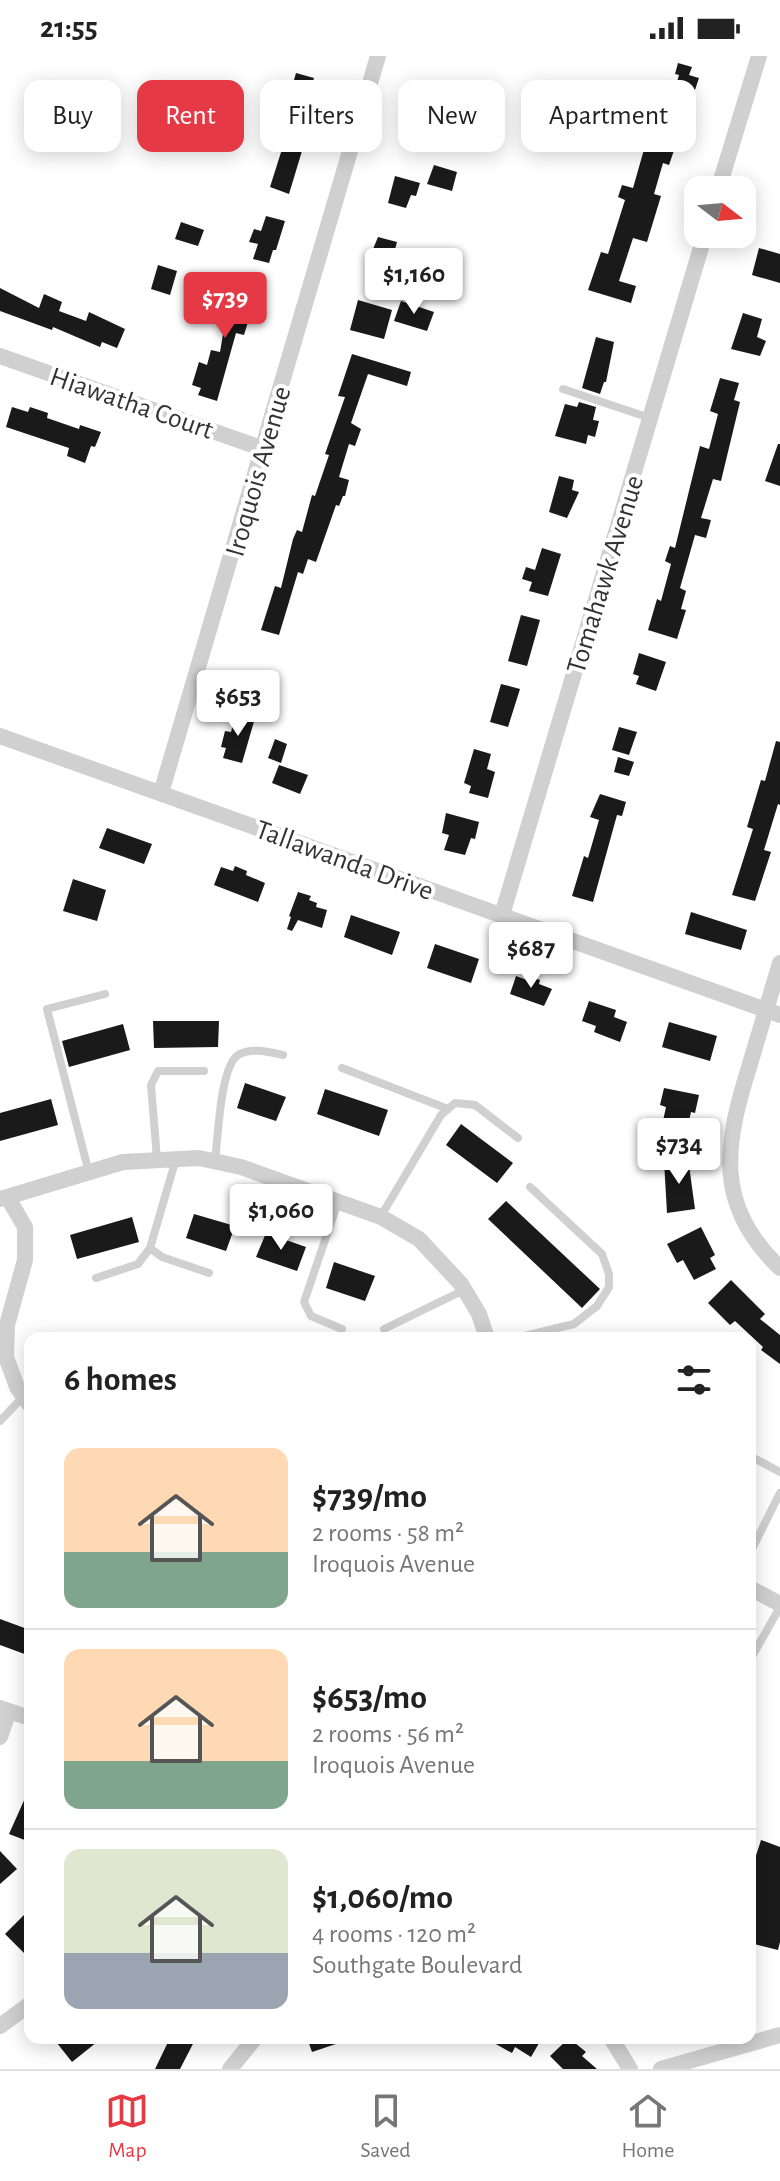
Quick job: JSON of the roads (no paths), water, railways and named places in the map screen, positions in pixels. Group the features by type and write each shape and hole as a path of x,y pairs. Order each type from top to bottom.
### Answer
{"street":[{"name":"Iroquois Avenue","path":"161,793 378,56"},
{"path":"722,176 759,56"},
{"name":"Tomahawk Avenue","path":"502,915 701,248"},
{"name":"Hiawatha Court","path":"0,356 264,449"},
{"name":"Tallawanda Drive","path":"0,736 773,1012"},
{"path":"780,963 773,1012 733,1118 728,1162 738,1211 763,1252 780,1268"},
{"path":"24,1397 17,1387 3,1348 25,1260 25,1227 4,1198 123,1162 176,1158 215,1161 241,1167 381,1217 419,1239 440,1259 479,1314 485,1332"},
{"path":"756,1592 780,1606"},
{"path":"0,1737 5,1709 24,1716"},
{"path":"0,2026 24,2008"},
{"path":"756,2042 780,2035"},
{"path":"230,2069 250,2044"},
{"path":"615,2044 630,2069"},
{"path":"661,2069 748,2044"}],"lane":[{"path":"563,389 650,419"},
{"path":"89,1173 47,1009 105,994"},
{"path":"215,1161 229,1068 237,1056 251,1051 283,1055"},
{"path":"342,1068 448,1109"},
{"path":"157,1159 151,1085 158,1071 204,1071"},
{"path":"381,1217 441,1115 455,1103 475,1105 518,1138"},
{"path":"96,1278 138,1264 150,1248 176,1158"},
{"path":"530,1187 602,1254 609,1274 609,1287 597,1306 574,1324 541,1332"},
{"path":"338,1201 304,1302 311,1316 342,1329"},
{"path":"150,1248 162,1257 209,1273"},
{"path":"384,1329 464,1290"},
{"path":"0,1421 24,1403"},
{"path":"756,1459 780,1472"},
{"path":"756,1541 780,1493"},
{"path":"756,1649 780,1606"}]}
